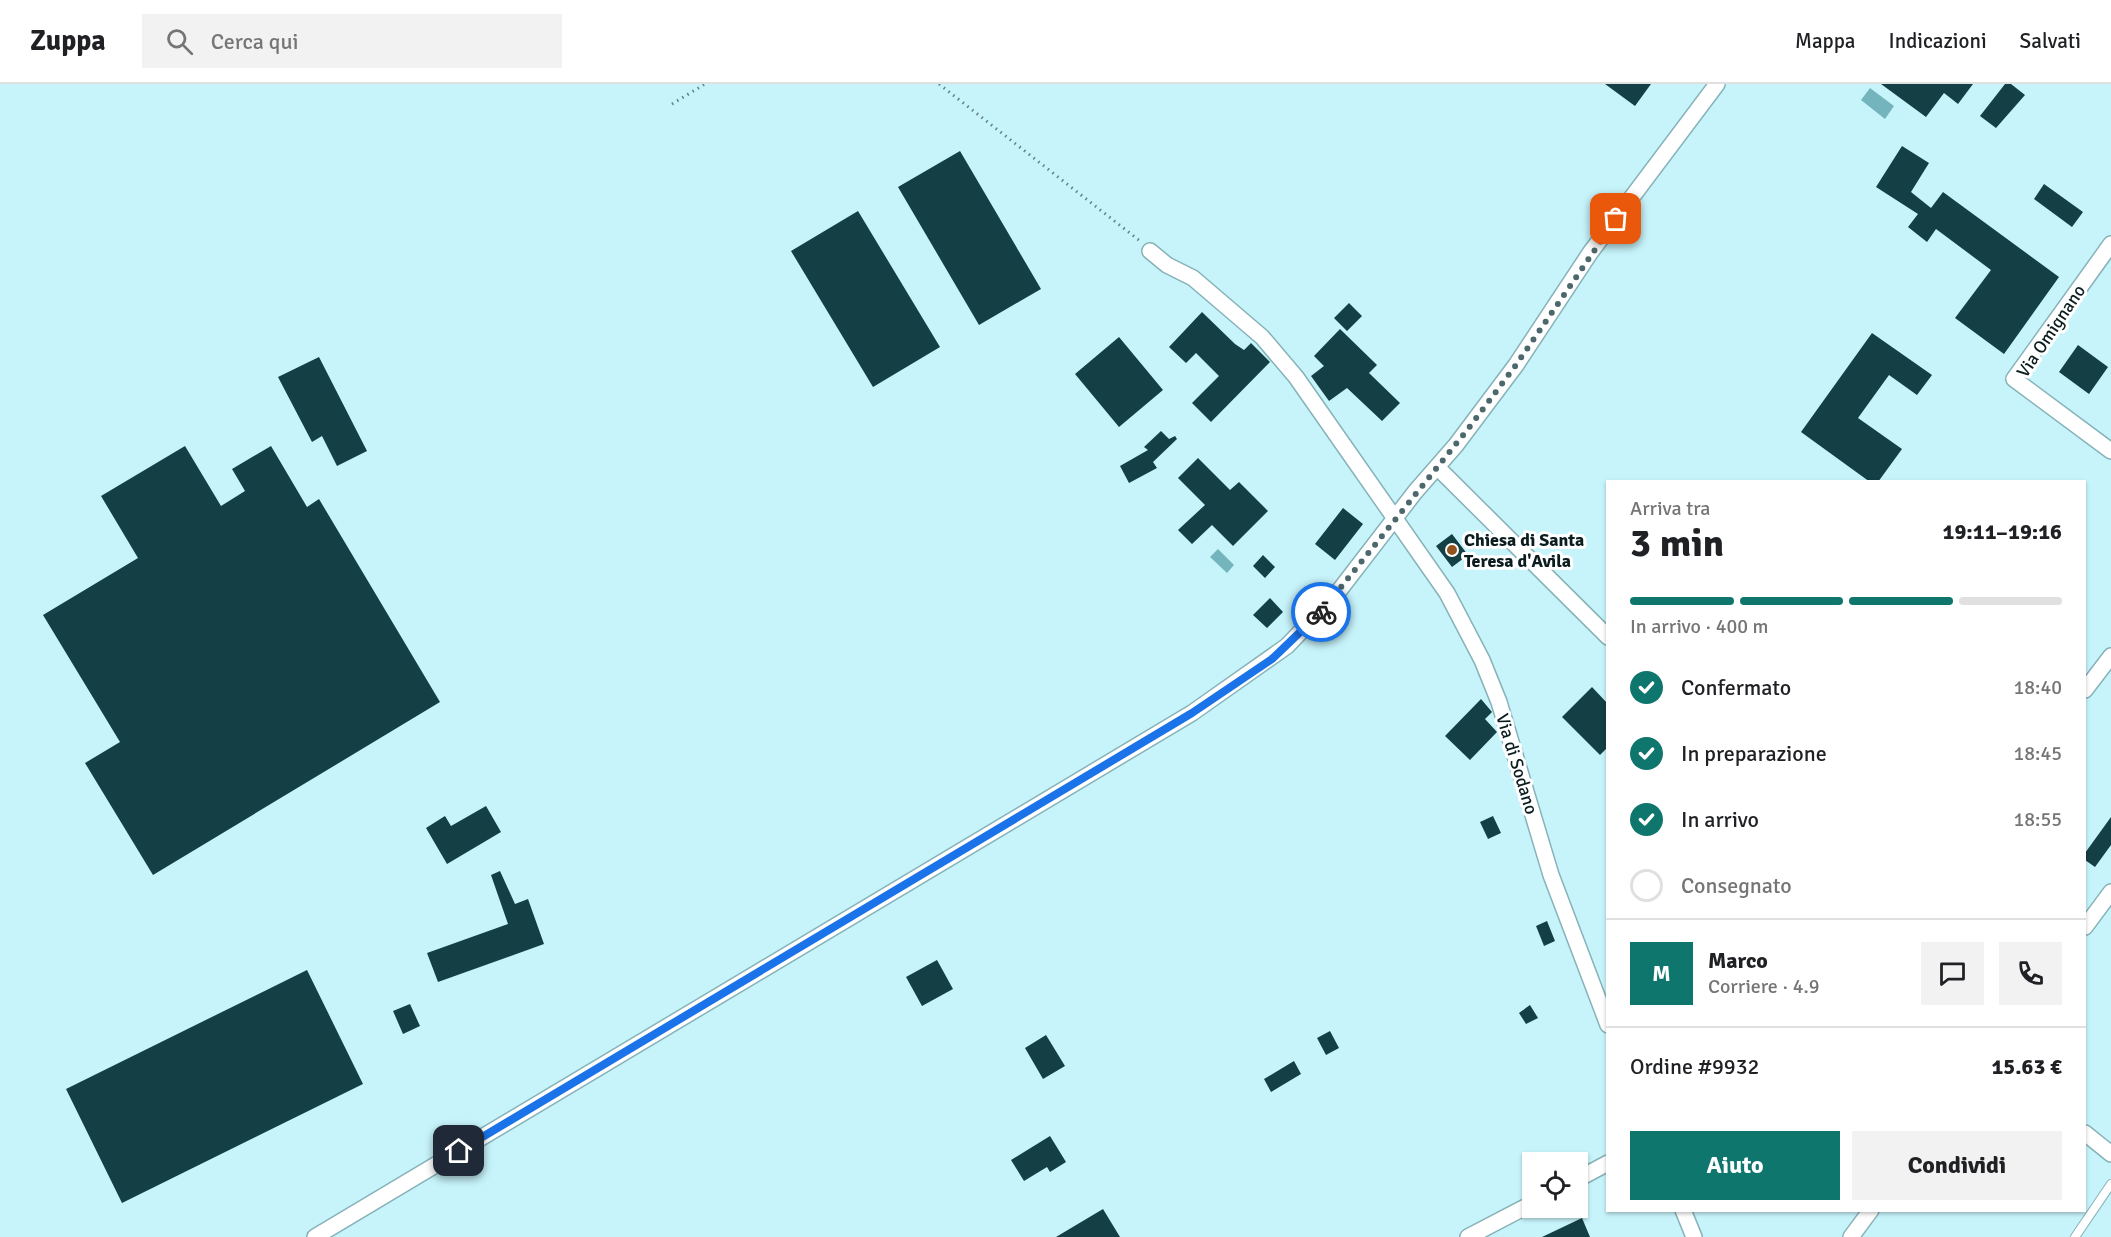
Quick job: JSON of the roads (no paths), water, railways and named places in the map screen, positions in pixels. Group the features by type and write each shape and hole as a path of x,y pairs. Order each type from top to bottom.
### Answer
{"street":[{"path":"315,1237 1220,696 1272,659 1304,631 1516,365 1590,253 1717,84"},
{"name":"Via Omignano","path":"2111,244 2014,379 2111,451"},
{"name":"Via di Sodano","path":"1150,250 1167,265 1193,278 1262,337 1296,378 1447,593 1491,682 1554,884 1606,1019"},
{"path":"1437,467 1606,635"},
{"path":"2086,689 2111,656"},
{"path":"2086,926 2111,892"},
{"path":"2086,1134 2111,1154"},
{"path":"1588,1174 1606,1164"},
{"path":"1468,1237 1522,1209"},
{"path":"1684,1212 1694,1237"},
{"path":"1851,1237 1870,1212"}],"lane":[{"path":"2075,1237 2111,1184"}],"water":[{"path":"1870,88 1894,106 1885,119 1861,100"},
{"path":"1218,549 1234,565 1227,573 1210,557"}],"place":[{"name":"Chiesa di Santa Teresa d'Avila","path":"1452,550"}]}
